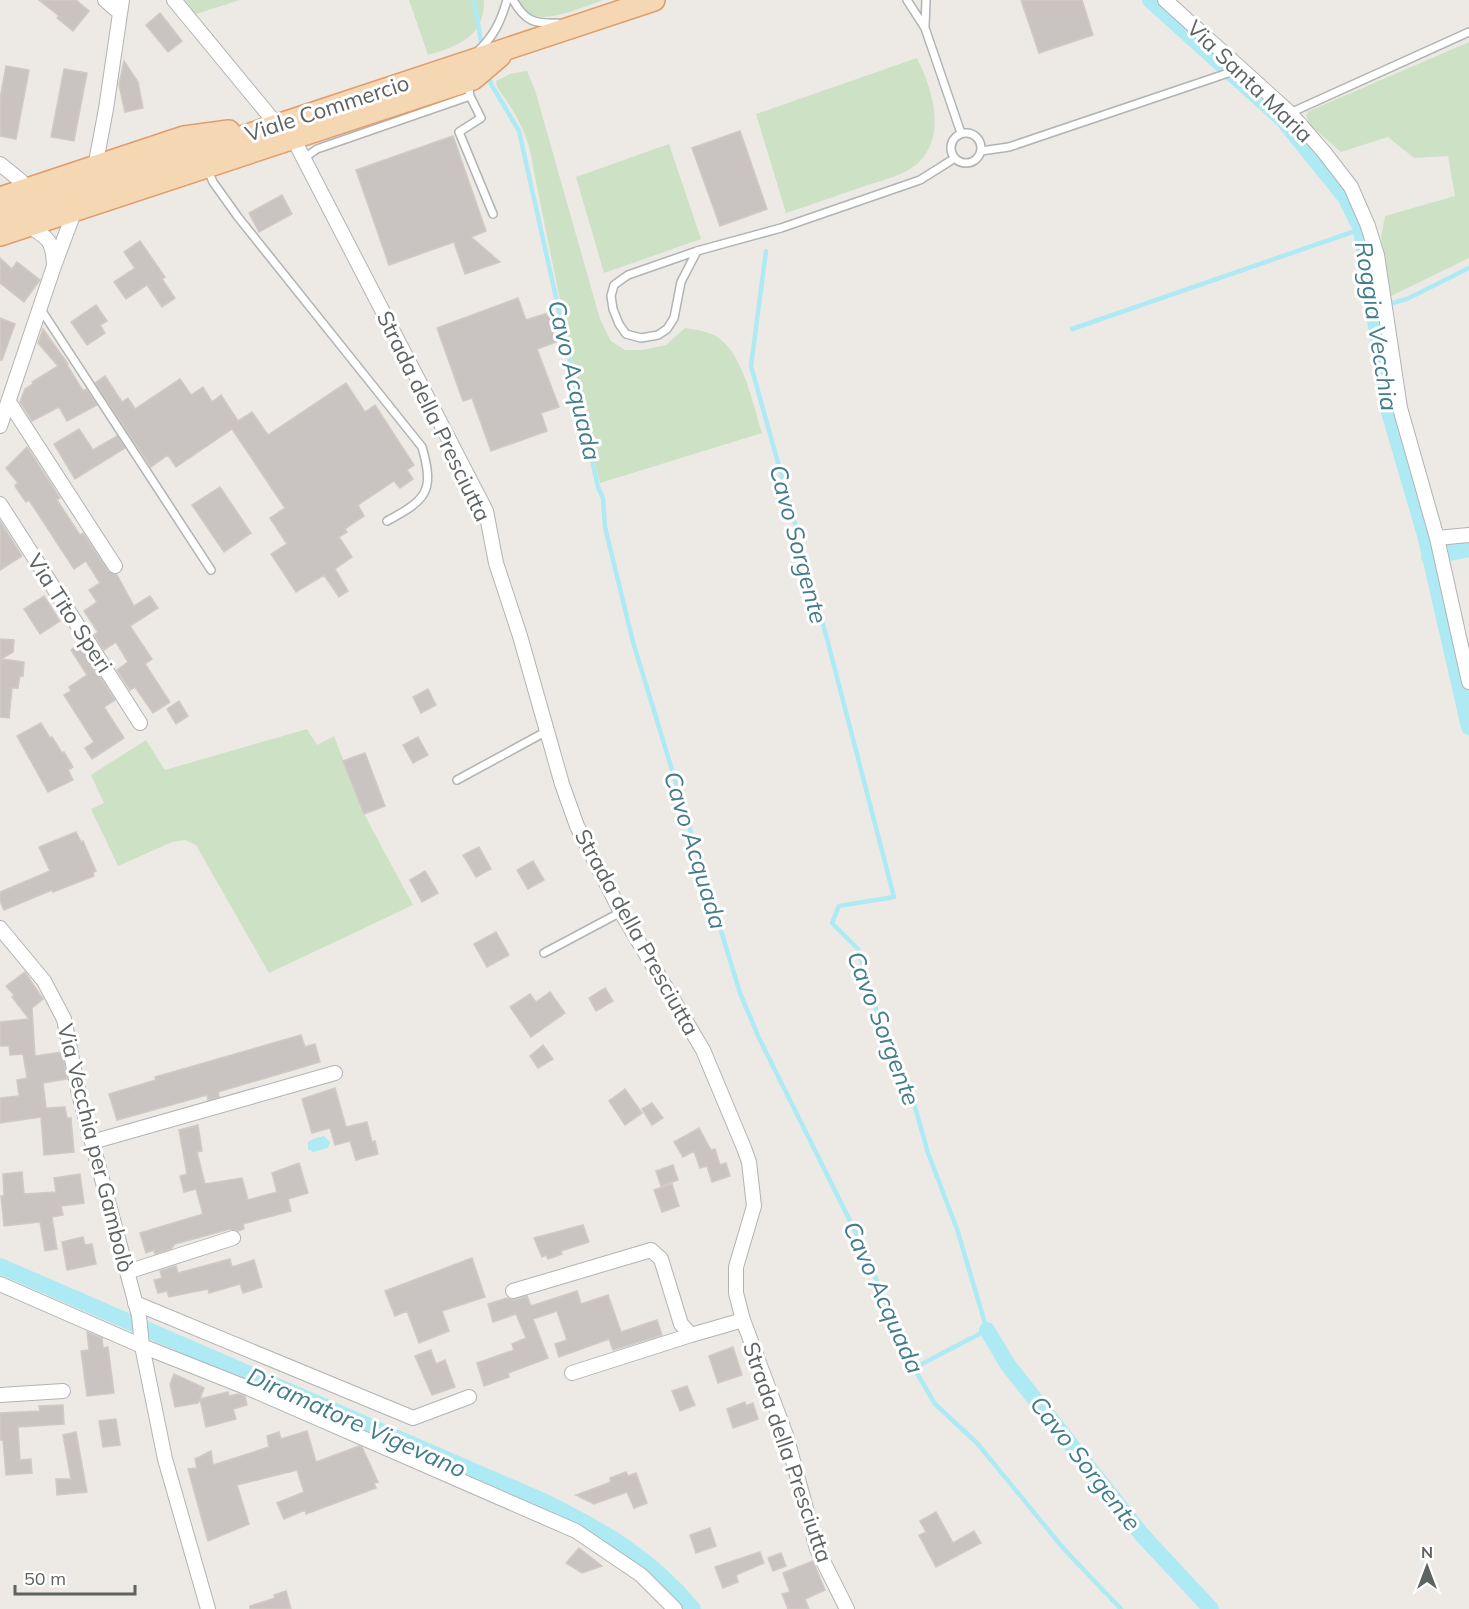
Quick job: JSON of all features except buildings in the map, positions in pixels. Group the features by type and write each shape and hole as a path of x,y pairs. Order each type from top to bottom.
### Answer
{"main road":[{"name":"Viale Commercio","path":"0,217 469,79 498,50 654,0"},
{"path":"0,198 184,137 285,132"},
{"path":"0,235 206,167 285,132"}],"street":[{"path":"95,167 121,7 105,0"},
{"name":"Strada della Presciutta","path":"174,0 285,132 303,159 486,511 496,563 520,636 562,784 577,826 621,912 703,1050 749,1162 754,1206 736,1267 736,1293 743,1320 786,1435 817,1549 844,1608"},
{"name":"Via Santa Maria","path":"1165,0 1239,70 1290,113 1351,187 1368,226 1377,255 1400,408 1439,550 1469,682"},
{"path":"0,164 21,181"},
{"path":"0,426 75,210"},
{"path":"27,226 47,238 54,252 54,266"},
{"path":"9,402 115,566"},
{"name":"Via Tito Speri","path":"0,504 140,723"},
{"path":"1439,550 1469,535"},
{"name":"Via Vecchia per Gambolò","path":"0,928 44,981 64,1019 79,1094 137,1309 165,1460 208,1609"},
{"path":"92,1142 335,1073"},
{"path":"127,1272 233,1238"},
{"path":"513,1291 651,1250 662,1259 681,1324 691,1335"},
{"path":"0,1284 142,1342 576,1531 642,1575 675,1609"},
{"path":"137,1309 413,1418 469,1397"},
{"path":"572,1373 743,1320"},
{"path":"0,1395 63,1390"}],"lane":[{"path":"498,50 501,21 507,0"},
{"path":"513,0 521,15 535,22 593,21"},
{"path":"907,0 925,28 962,133"},
{"path":"925,28 926,0"},
{"path":"1290,113 1469,32"},
{"path":"981,151 1009,147 1239,70"},
{"path":"303,159 317,149 469,79 481,118 459,132 493,214"},
{"path":"962,133 974,135 979,139 981,151 979,156 970,163 959,162 952,153 952,141 962,133"},
{"path":"697,251 687,266 681,282 675,318 667,329 658,335 640,338 626,334 613,309 612,296 615,285 628,275 697,251 781,228 920,180 955,158"},
{"path":"206,167 213,182 238,217 422,447 429,471 426,490 409,508 387,521"},
{"path":"40,308 211,570"},
{"path":"457,780 547,731"},
{"path":"544,953 621,912"}],"green space":[{"path":"185,0 240,0 196,14"},
{"path":"409,0 484,0 483,13 480,23 468,38 450,48 428,55"},
{"path":"518,0 603,0 564,14 543,17 533,16 526,12"},
{"path":"1469,42 1469,258 1391,296 1381,237 1385,216 1455,196 1448,156 1414,158 1388,137 1341,152 1310,125 1306,116 1309,111"},
{"path":"917,58 932,97 935,125 928,151 919,162 894,177 786,213 756,114"},
{"path":"527,71 535,90 600,319 611,341 625,350 642,350 666,345 685,328 716,336 728,347 741,369 762,433 600,483 586,428 529,147 517,117 497,87 496,81 510,74"},
{"path":"669,144 701,239 604,273 576,177"},
{"path":"307,729 317,745 334,736 364,814 413,905 269,973 196,845 185,840 172,842 118,866 91,809 104,803 91,775 146,740 165,770"}],"water":[{"path":"324,1136 330,1142 328,1148 313,1152 308,1149 308,1142"}],"waterway":[{"name":"Cavo Acquada","path":"474,0 482,47"},
{"name":"Roggia Vecchia","path":"1150,0 1283,120 1345,197 1361,229 1389,412 1425,535 1469,727"},
{"name":"Cavo Acquada","path":"488,73 491,84 519,131 598,487 603,498 605,527 633,642 740,993 759,1038 858,1237 914,1368 935,1404 977,1443 1064,1549 1121,1609"},
{"path":"1072,329 1361,229"},
{"name":"Cavo Sorgente","path":"766,251 751,366 826,635 894,897 839,906 832,923 858,949 880,1022 910,1089 928,1153 957,1229 987,1330 914,1368"},
{"path":"1374,308 1407,299 1469,268"},
{"path":"1429,557 1469,549"},
{"name":"Diramatore Vigevano","path":"0,1266 541,1500 584,1522 642,1559 693,1609"},
{"name":"Cavo Sorgente","path":"987,1330 1008,1365 1143,1536 1211,1609"}]}
